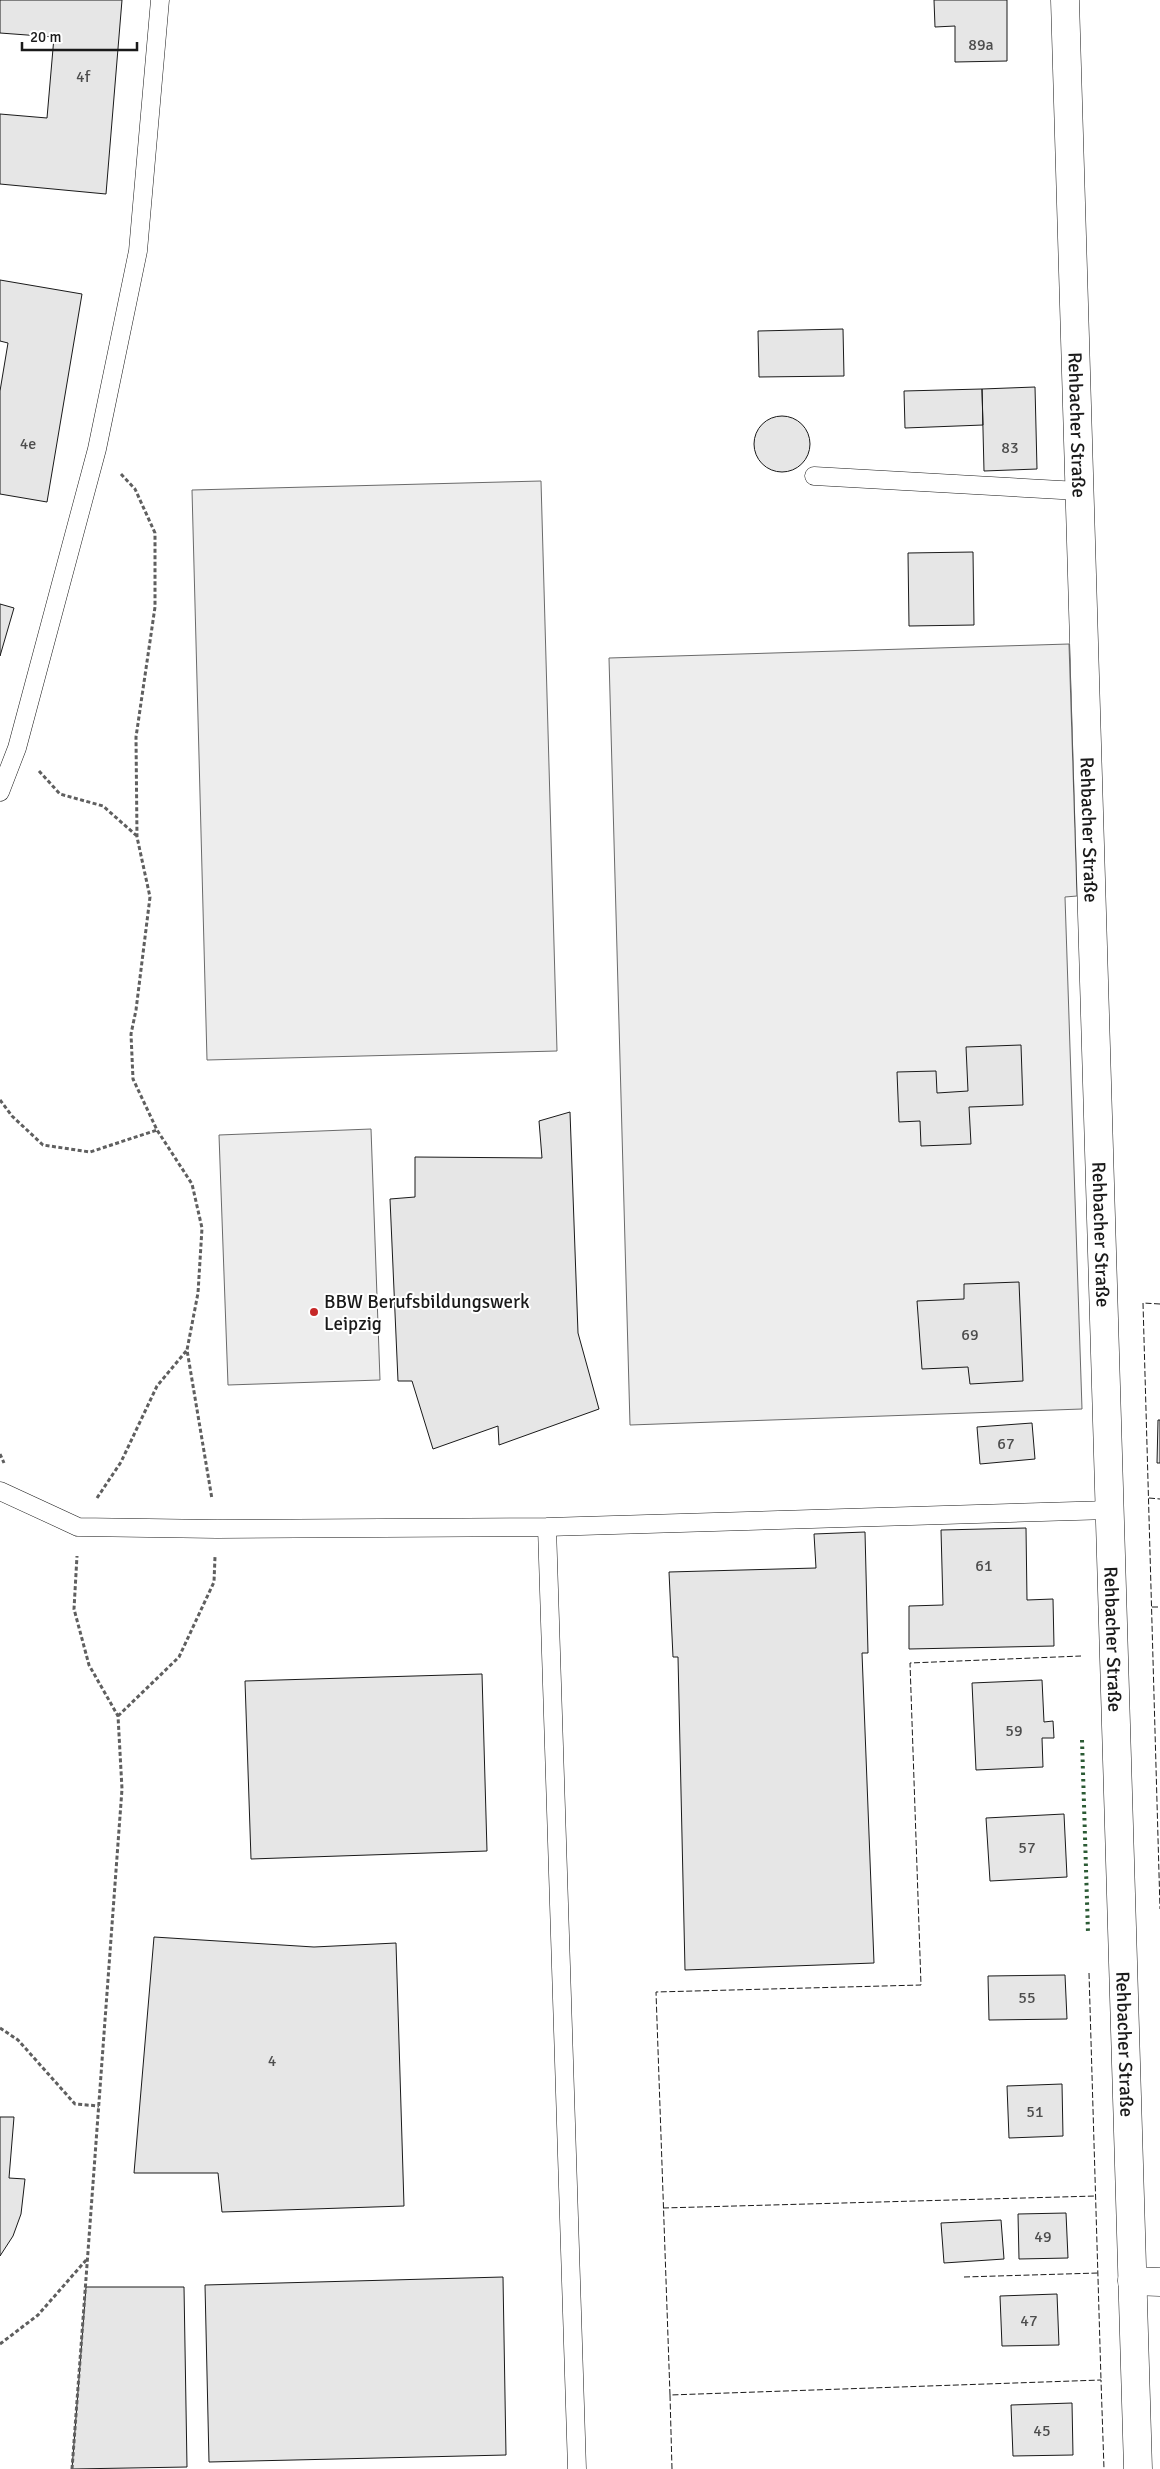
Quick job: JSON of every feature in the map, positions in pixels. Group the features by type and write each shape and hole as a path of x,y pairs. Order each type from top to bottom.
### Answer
{"street":[{"name":"Rehbacher Straße","path":"1065,0 1138,2469"},
{"path":"1132,2281 1160,2282"}],"lane":[{"path":"0,792 17,748 97,449 138,251 160,0"},
{"path":"814,476 1079,491"},
{"path":"0,1491 78,1527 217,1529 546,1527 1110,1510"},
{"path":"546,1527 577,2469"}],"path":[{"path":"97,449 135,488 155,532 155,607 136,737 137,837 150,897 136,1010 131,1034 133,1079 157,1130 192,1184 202,1228 198,1293 187,1350 217,1529 214,1582 180,1657 118,1716"},
{"path":"17,748 60,794 103,806 137,837"},
{"path":"0,1100 12,1116 43,1145 90,1152 157,1130"},
{"path":"72,2469 122,1789 118,1716 89,1665 74,1609 78,1527 121,1462 157,1386 187,1350"},
{"path":"0,2028 18,2040 75,2104 99,2106"},
{"path":"0,2344 38,2315 88,2258"}],"shaded area":[{"path":"541,481 557,1051 207,1060 192,490"},
{"path":"1069,644 1077,896 1065,897 1082,1409 630,1425 609,658"},
{"path":"371,1129 380,1380 228,1385 219,1135"}],"building":[{"path":"0,0 122,0 106,194 0,184 0,114 47,118 54,37 0,33"},
{"path":"934,0 1007,0 1007,61 955,62 955,26 935,27"},
{"path":"0,280 82,294 47,502 0,494 0,391 8,343 0,341"},
{"path":"843,329 844,376 759,377 758,331"},
{"path":"1035,387 1037,469 984,471 982,389"},
{"path":"982,389 983,425 905,428 904,391"},
{"path":"782,416 793,418 802,424 808,433 810,444 808,455 802,464 793,470 782,472 771,470 762,464 756,455 754,444 756,433 762,424 771,418"},
{"path":"973,552 974,625 909,626 908,553"},
{"path":"0,604 14,608 0,656"},
{"path":"1021,1045 1023,1105 969,1107 971,1144 921,1146 920,1121 899,1122 897,1072 936,1071 937,1093 968,1091 966,1047"},
{"path":"570,1112 578,1333 599,1409 499,1445 498,1426 433,1449 412,1381 398,1381 390,1199 415,1197 415,1157 542,1158 539,1121"},
{"path":"1019,1282 1023,1381 970,1384 968,1367 922,1369 917,1301 964,1299 964,1284"},
{"path":"1158,1420 1160,1420 1160,1463 1157,1463"},
{"path":"1032,1423 1035,1459 980,1464 977,1427"},
{"path":"1026,1528 1027,1600 1053,1599 1054,1646 909,1649 909,1606 943,1605 941,1530"},
{"path":"865,1532 868,1653 862,1653 874,1963 685,1970 678,1657 673,1657 669,1572 816,1568 814,1534"},
{"path":"482,1674 487,1851 251,1859 245,1681"},
{"path":"1042,1680 1044,1722 1053,1721 1054,1738 1042,1738 1043,1767 976,1770 972,1683"},
{"path":"1064,1814 1067,1877 990,1881 986,1818"},
{"path":"154,1937 314,1947 396,1943 404,2206 222,2212 218,2173 134,2173"},
{"path":"1065,1975 1067,2019 989,2020 988,1976"},
{"path":"1062,2084 1063,2136 1009,2138 1007,2086"},
{"path":"0,2117 14,2117 9,2178 25,2179 21,2214 13,2236 0,2256"},
{"path":"1066,2213 1068,2258 1019,2259 1018,2214"},
{"path":"1001,2220 1004,2259 944,2263 941,2223"},
{"path":"503,2277 506,2455 209,2462 205,2285"},
{"path":"86,2287 184,2287 187,2467 72,2469"},
{"path":"1057,2294 1059,2345 1002,2346 1000,2296"},
{"path":"1072,2403 1073,2455 1013,2456 1011,2405"}],"hedge":[{"path":"1082,1740 1088,1933"}],"fence":[{"path":"1160,1304 1143,1303 1160,1909"},
{"path":"1149,1498 1160,1499"},
{"path":"1152,1607 1160,1607"},
{"path":"670,2395 656,1992 921,1985 910,1663 1081,1656"},
{"path":"1089,1973 1101,2380"},
{"path":"663,2208 1096,2196"},
{"path":"964,2277 1098,2273"},
{"path":"672,2469 670,2395 1101,2380 1104,2469"}],"place":[{"name":"BBW Berufsbildungswerk Leipzig","path":"314,1312"}]}
